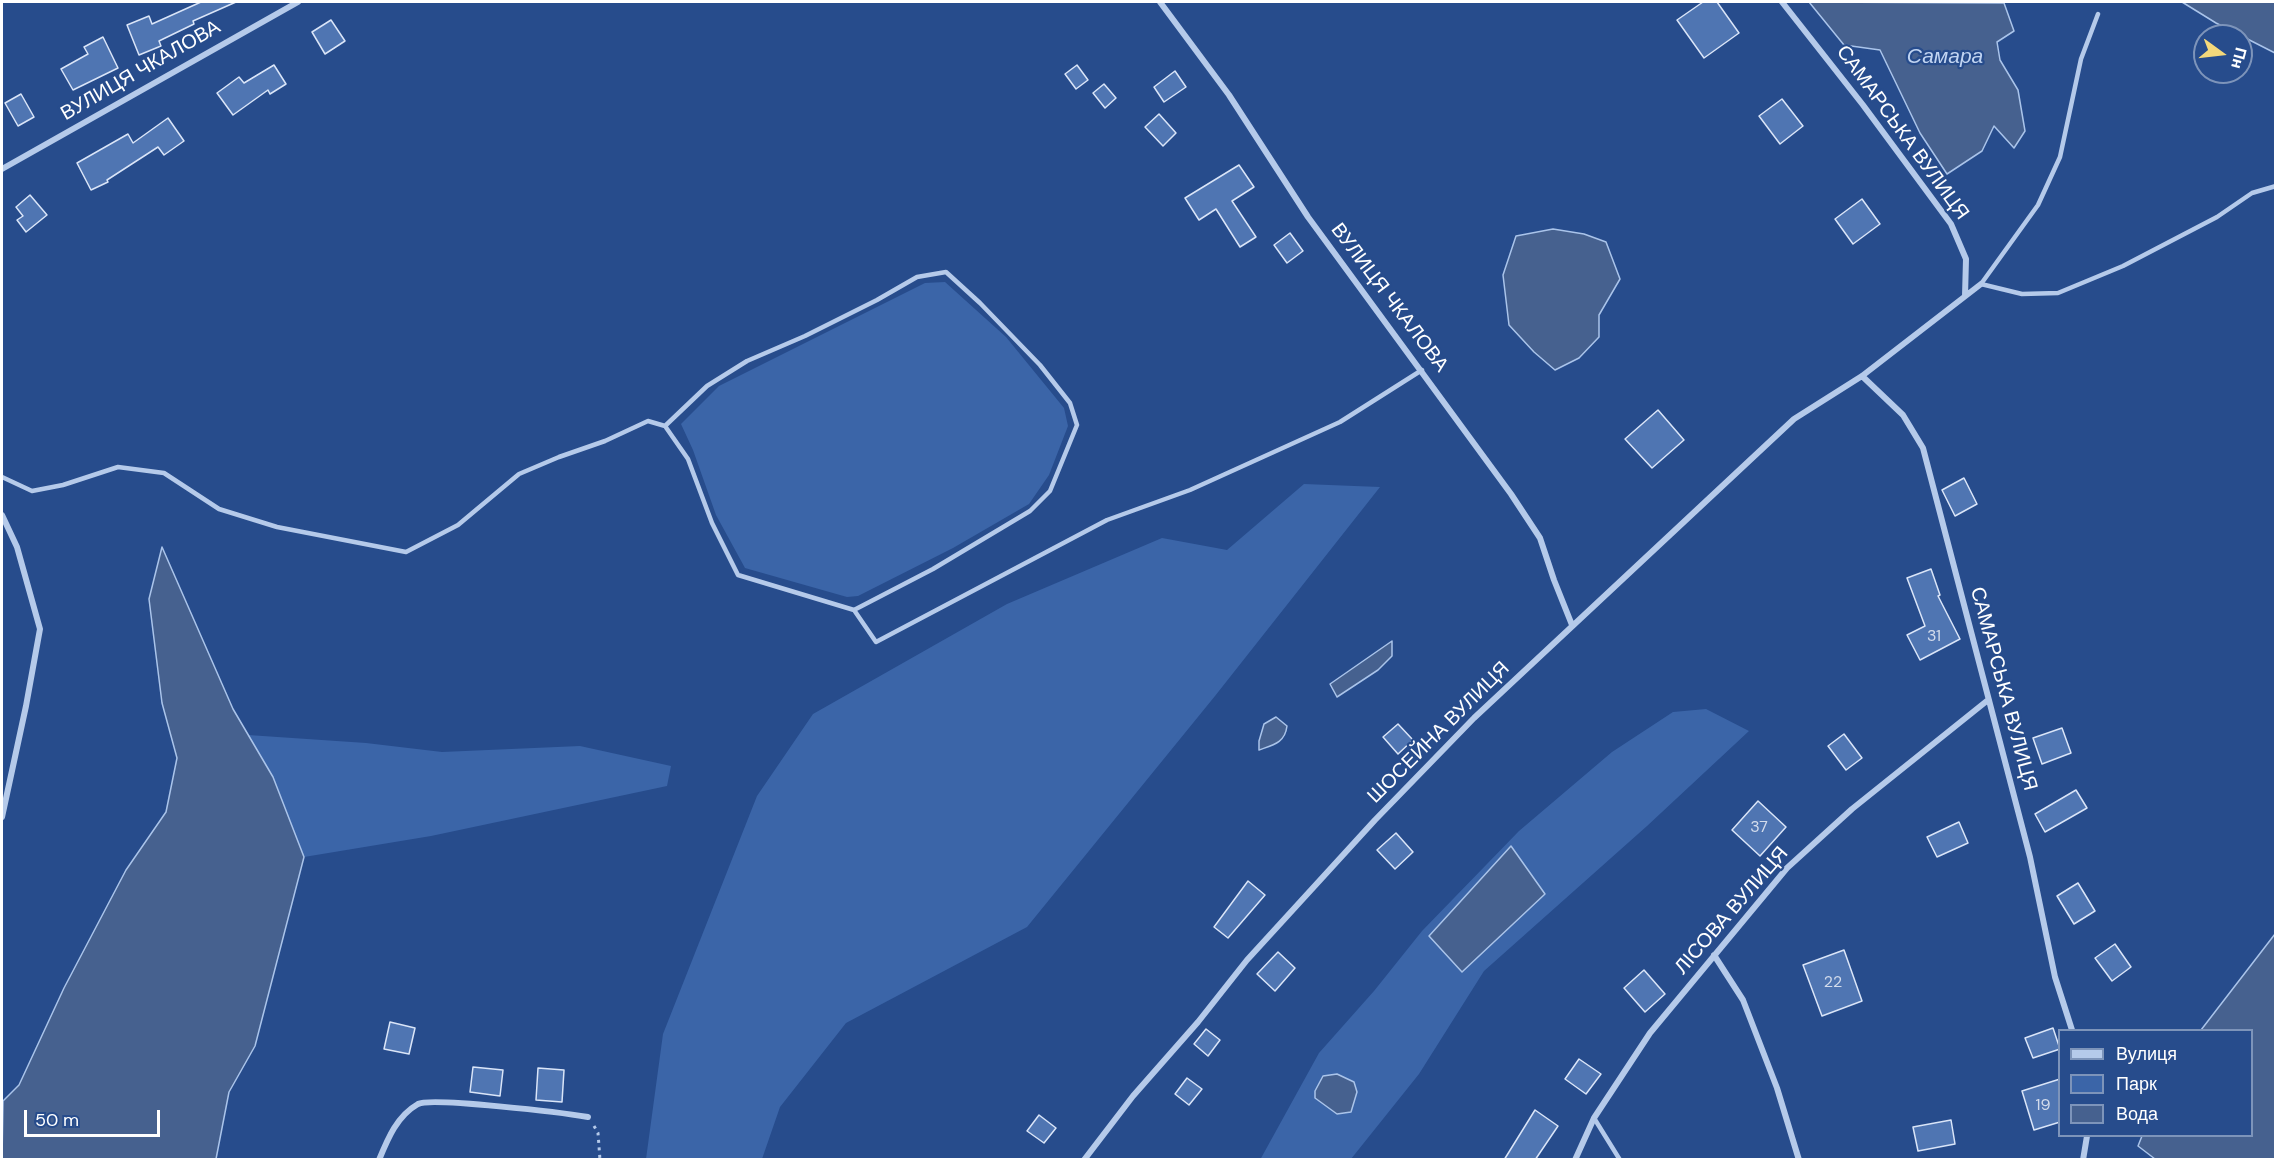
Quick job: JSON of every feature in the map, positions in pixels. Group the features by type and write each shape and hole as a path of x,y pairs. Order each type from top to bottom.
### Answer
{"street":[{"name":"ВУЛИЦЯ ЧКАЛОВА","path":"2,169 298,2"},
{"name":"ВУЛИЦЯ ЧКАЛОВА","path":"1160,2 1229,95 1308,217 1511,494 1540,538 1572,625"},
{"name":"САМАРСЬКА ВУЛИЦЯ","path":"1782,2 1863,105 1951,224 1966,259 1965,296"},
{"name":"ШОСЕЙНА ВУЛИЦЯ","path":"1084,1160 1133,1096 1198,1022 1246,960 1375,820 1474,718 1794,419 1862,376 1981,284"},
{"name":"САМАРСЬКА ВУЛИЦЯ","path":"1862,376 1903,415 1923,447 2030,857 2055,977 2072,1029"},
{"path":"2,515 17,547 40,629 2,817"},
{"name":"ЛІСОВА ВУЛИЦЯ","path":"1575,1160 1594,1118 1650,1033 1787,868 1852,809 1988,700"},
{"path":"1714,955 1743,1000 1777,1088 1799,1160"},
{"path":"379,1160 388,1139 403,1115 421,1103 531,1110 588,1117"},
{"path":"2083,1160 2087,1137"}],"lane":[{"path":"2098,14 2080,58 2060,157 2038,205 1981,284 2022,294 2058,293 2123,266 2217,217 2252,193 2276,186"},
{"path":"665,426 707,386 747,361 815,331 917,277 946,272 980,303 1040,365 1070,403 1077,425 1050,491 1030,511 933,569 854,610"},
{"path":"2,477 32,491 63,485 118,467 164,473 219,509 277,527 406,552 458,525 519,474 605,441 648,421 665,426 688,459 712,523 738,575 854,610 876,642 1107,520 1190,490 1340,422 1422,370"},
{"path":"1594,1118 1620,1160"}],"path":[{"path":"588,1117 598,1133 600,1160"}],"green space":[{"path":"945,282 1006,337 1064,408 1068,426 1049,475 1029,504 953,548 858,596 847,597 745,568 716,515 693,450 681,424 719,386 925,283"},
{"path":"1304,484 1380,487 1215,696 1027,927 846,1023 780,1107 762,1159 646,1159 663,1034 757,796 813,714 1007,604 1162,538 1227,550"},
{"path":"1706,709 1749,731 1647,826 1484,971 1419,1074 1351,1159 1260,1160 1319,1053 1374,991 1422,931 1519,831 1612,752 1673,712"},
{"path":"248,735 366,743 442,752 580,746 671,766 667,786 431,836 304,857 273,777"}],"water":[{"name":"Самара","path":"1809,2 2004,3 2014,31 1997,42 2000,60 2018,90 2025,131 2014,148 1994,126 1982,151 1947,174 1920,133 1880,50 1844,45"},
{"path":"2182,2 2275,2 2275,53 2253,42 2253,24 2216,23"},
{"path":"1553,229 1584,234 1606,242 1620,279 1599,315 1599,337 1579,358 1555,370 1534,352 1509,325 1503,275 1516,236"},
{"path":"162,547 233,709 273,777 304,857 255,1046 229,1092 216,1159 2,1159 3,1101 19,1085 64,988 126,870 166,812 177,758 162,703 149,599"},
{"path":"1392,641 1392,656 1378,670 1337,697 1330,684"},
{"path":"1276,717 1287,726 1284,736 1278,742 1259,750 1264,724"},
{"path":"1511,846 1545,894 1462,972 1429,936"},
{"path":"2275,934 2275,1159 2155,1159 2138,1146 2142,1137 2253,1137 2253,1029 2202,1029"},
{"path":"1337,1074 1354,1082 1357,1092 1351,1112 1337,1114 1315,1098 1315,1091 1323,1076"}],"building":[{"path":"201,2 236,2 193,21 194,24 159,41 161,46 139,55 127,25 149,16 152,24"},
{"path":"1703,2 1717,2 1739,33 1704,58 1677,20"},
{"path":"331,20 345,41 325,54 312,32"},
{"path":"103,37 118,68 73,90 61,69 88,54 84,47"},
{"path":"274,65 286,84 270,94 268,90 233,115 217,93 239,77 244,83"},
{"path":"1077,65 1088,80 1076,89 1065,74"},
{"path":"1175,71 1186,87 1164,102 1154,87"},
{"path":"1104,84 1116,98 1105,108 1093,93"},
{"path":"21,94 34,117 18,126 5,103"},
{"path":"1782,99 1803,126 1780,144 1759,116"},
{"path":"1159,114 1176,133 1163,146 1145,127"},
{"path":"168,118 184,141 164,155 158,147 107,180 108,182 91,190 77,163 128,134 133,143"},
{"path":"1239,165 1254,187 1232,201 1256,237 1240,247 1216,209 1199,220 1185,198"},
{"path":"30,195 47,215 26,232 17,220 23,216 16,207"},
{"path":"1862,199 1880,224 1853,244 1835,219"},
{"path":"1290,233 1303,251 1287,263 1274,245"},
{"path":"1658,410 1684,440 1652,468 1625,439"},
{"path":"1964,478 1977,504 1955,516 1942,490"},
{"path":"1931,569 1940,595 1938,596 1960,639 1920,660 1907,635 1925,626 1907,578"},
{"path":"1398,724 1413,740 1398,754 1383,737"},
{"path":"2062,728 2071,753 2042,764 2033,738"},
{"path":"1844,734 1862,758 1846,770 1828,746"},
{"path":"2076,790 2087,808 2045,832 2035,814"},
{"path":"1758,801 1786,827 1760,856 1732,830"},
{"path":"1959,822 1968,843 1937,857 1927,837"},
{"path":"1396,833 1413,852 1395,869 1377,850"},
{"path":"1248,881 1265,895 1228,938 1214,927"},
{"path":"2078,883 2095,911 2074,924 2057,896"},
{"path":"2115,944 2131,967 2112,981 2095,958"},
{"path":"1844,950 1862,1001 1822,1016 1803,965"},
{"path":"1278,952 1295,968 1275,991 1257,974"},
{"path":"1644,970 1665,994 1645,1012 1624,988"},
{"path":"390,1022 415,1028 409,1054 384,1049"},
{"path":"2053,1028 2058,1050 2033,1058 2025,1038"},
{"path":"1206,1029 1220,1040 1208,1056 1194,1044"},
{"path":"1579,1059 1601,1074 1586,1094 1565,1079"},
{"path":"473,1067 503,1070 500,1096 470,1092"},
{"path":"538,1068 564,1070 562,1102 536,1100"},
{"path":"1187,1078 1202,1089 1189,1105 1175,1094"},
{"path":"2058,1080 2058,1123 2034,1130 2022,1091"},
{"path":"1535,1110 1558,1126 1535,1160 1504,1160"},
{"path":"1039,1115 1056,1128 1044,1143 1027,1131"},
{"path":"1951,1120 1955,1144 1918,1151 1913,1127"}]}
